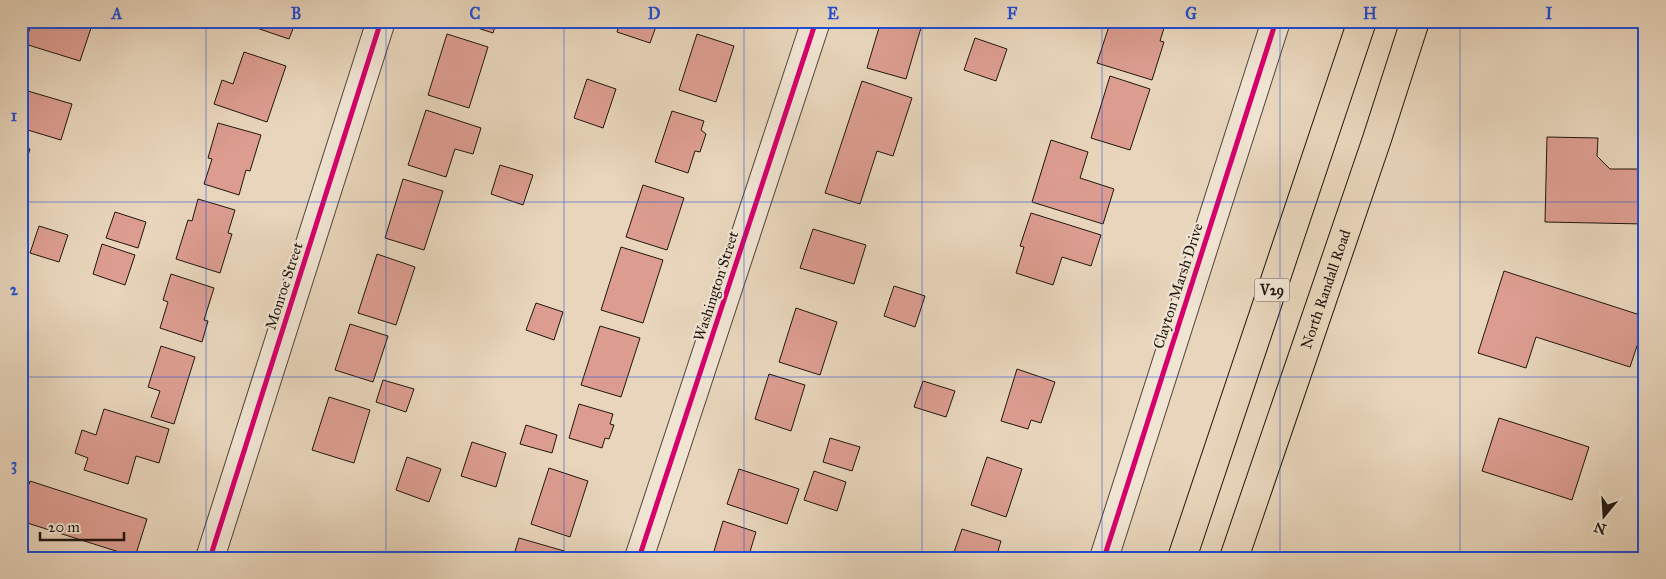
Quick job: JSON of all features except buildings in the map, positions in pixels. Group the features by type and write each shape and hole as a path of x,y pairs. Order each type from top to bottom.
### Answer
{"main road":[{"name":"V29","path":"1182,558 1362,21"},
{"name":"North Randall Road","path":"1234,558 1377,139 1415,21"}],"street":[{"name":"Monroe Street","path":"210,558 381,21"},
{"name":"Washington Street","path":"639,558 816,21"},
{"name":"Clayton Marsh Drive","path":"1104,558 1276,21"}],"cycle path":[{"path":"210,558 381,21"},
{"path":"639,558 816,21"},
{"path":"1104,558 1276,21"}]}
